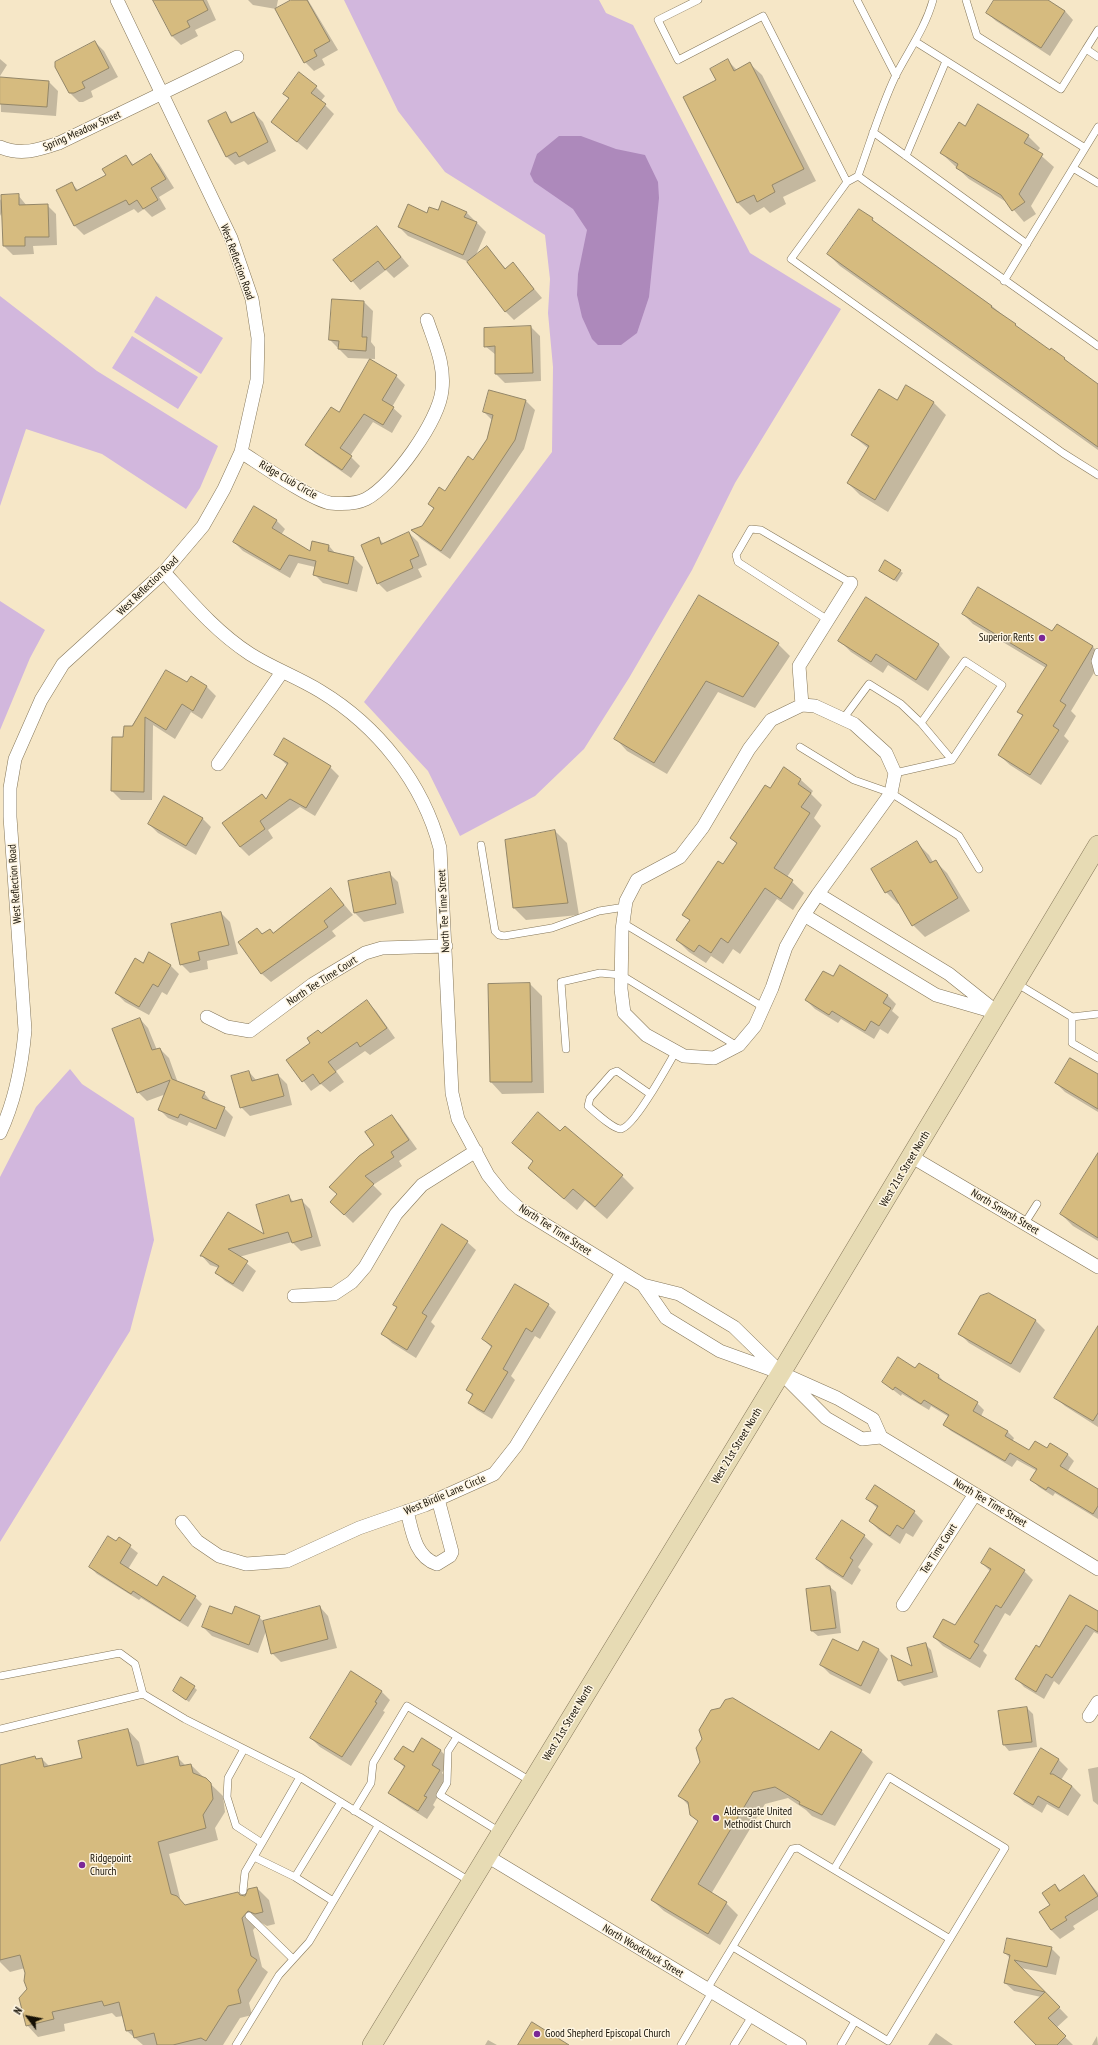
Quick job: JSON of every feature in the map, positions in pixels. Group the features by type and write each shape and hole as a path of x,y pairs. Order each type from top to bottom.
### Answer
{"main road":[{"name":"West 21st Street North","path":"372,2045 781,1373 1098,845"}],"street":[{"name":"West Reflection Road","path":"0,1133 10,1107 22,1063 25,1030 10,817 10,788 16,759 41,700 63,664 164,572 203,526 224,489 241,452 257,380 258,338 252,300 231,238 117,0"},
{"name":"Spring Meadow Street","path":"0,147 20,152 34,152 59,143 237,57"},
{"name":"Ridge Club Circle","path":"241,452 307,493 329,503 348,503 364,500 378,492 409,456 422,436 435,413 442,391 443,367 427,320"},
{"name":"North Tee Time Street","path":"164,572 213,625 250,653 282,672 320,691 350,712 397,760 414,784 432,821 440,848 452,1093 458,1119 488,1175 504,1195 520,1209 643,1286 666,1318 720,1351 781,1373 838,1398 873,1419 881,1437 1098,1569"},
{"path":"802,705 799,666 851,583"},
{"path":"218,764 282,672"},
{"path":"802,705 815,706 854,724 886,753 895,773 891,793 804,915 786,947 755,1026 738,1046 714,1058 684,1056 646,1035 624,1013 621,975 623,923 626,901 637,880 680,857 703,826 749,750 771,720 802,705"},
{"path":"818,894 949,974 998,1013"},
{"path":"804,915 936,995 998,1013"},
{"name":"North Tee Time Court","path":"207,1017 227,1027 250,1031 313,984 365,953 382,948 446,946"},
{"path":"294,1296 334,1294 352,1282 365,1267 396,1214 422,1185 476,1151"},
{"name":"North Smarsh Street","path":"912,1156 1098,1267"},
{"name":"West Birdie Lane Circle","path":"182,1522 197,1541 219,1556 246,1564 287,1561 359,1528 438,1499 494,1474 516,1446 622,1272"},
{"name":"North Tee Time Street","path":"643,1286 679,1294 734,1327 826,1418 862,1439 881,1437"},
{"name":"Tee Time Court","path":"903,1605 975,1494"},
{"path":"407,1511 418,1548 429,1562 437,1564 450,1556 452,1552 438,1499"},
{"path":"1089,1716 1098,1702"},
{"name":"North Woodchuck Street","path":"487,1856 800,2045"}],"lane":[{"path":"698,0 658,20 678,60 763,16 847,182"},
{"path":"857,0 896,76"},
{"path":"933,0 916,42 896,76 873,132 858,176 847,182 791,259 1063,453 1098,475"},
{"path":"966,0 977,36 1061,89 1098,30"},
{"path":"916,42 1086,148"},
{"path":"1086,49 1098,57"},
{"path":"906,156 946,61"},
{"path":"1004,281 1098,127"},
{"path":"873,132 1027,244"},
{"path":"1073,168 1098,183"},
{"path":"858,176 1004,281 1098,346"},
{"path":"828,620 738,562 736,555 751,529 761,530 851,583"},
{"path":"1098,652 1095,661 1098,672"},
{"path":"895,773 952,760 1002,685 964,660 921,723"},
{"path":"843,719 869,684 901,704 921,723 952,760"},
{"path":"800,747 854,780 891,793 959,836 979,869"},
{"path":"481,845 495,931 499,935 504,936 552,928 599,911 625,907"},
{"path":"623,923 763,1007"},
{"path":"566,1049 561,982 600,973 621,975 738,1046"},
{"path":"1016,983 1072,1017 1098,1014"},
{"path":"1072,1017 1072,1043 1098,1058"},
{"path":"650,1094 617,1071 612,1073 590,1098 588,1106 615,1128 621,1129 627,1126 650,1094 676,1051"},
{"path":"1025,1223 1037,1204"},
{"path":"0,1676 120,1653 135,1664 143,1694 185,1719 300,1777 471,1882"},
{"path":"0,1729 143,1694"},
{"path":"354,1811 371,1783 373,1763 407,1706 532,1782"},
{"path":"457,1737 448,1751 447,1783 440,1795 501,1832"},
{"path":"244,1749 228,1778 227,1797 236,1826 262,1842"},
{"path":"243,1891 245,1872 300,1777"},
{"path":"733,1947 888,2041 1005,1848 889,1777 834,1869"},
{"path":"295,1878 341,1802"},
{"path":"236,2045 279,1975 309,1942 378,1826"},
{"path":"690,2045 682,2043 733,1947 792,1849 798,1848 950,1939"},
{"path":"254,1857 295,1878 333,1901"},
{"path":"249,1916 293,1959"},
{"path":"734,2045 752,2016"},
{"path":"841,2045 855,2021"}],"shaded area":[{"path":"344,0 599,0 606,13 633,25 750,253 841,309 735,483 692,570 629,678 584,749 535,796 460,836 428,771 364,702 552,452 553,367 548,313 550,279 545,235 445,172 398,111"},
{"path":"559,136 581,136 616,149 645,155 658,182 659,198 649,297 637,333 621,345 598,345 592,339 582,317 577,295 578,274 587,230 573,209 534,182 530,174 537,154"},
{"path":"0,296 97,371 218,446 200,488 186,509 102,454 26,429 0,506"},
{"path":"156,296 223,338 201,374 134,332"},
{"path":"132,336 198,377 178,409 112,368"},
{"path":"0,601 45,630 30,658 0,730"},
{"path":"70,1069 82,1084 134,1118 154,1240 130,1331 0,1542 0,1177 36,1107"}],"building":[{"path":"153,0 203,0 208,10 187,21 190,27 172,36"},
{"path":"291,0 307,0 330,41 314,50 317,56 304,63 275,9"},
{"path":"994,0 1048,0 1065,11 1041,48 986,13"},
{"path":"95,41 109,68 82,82 85,88 74,93 69,93 55,67 55,62"},
{"path":"728,59 734,71 750,62 804,169 772,185 775,192 757,202 754,195 737,203 683,97 716,80 710,69"},
{"path":"299,72 317,86 311,93 326,104 297,142 271,122 289,98 283,94"},
{"path":"0,77 49,81 47,107 0,104"},
{"path":"978,104 1029,135 1024,143 1043,154 1019,194 1025,202 1012,211 1001,195 956,168 958,164 940,153 959,122 965,126"},
{"path":"226,112 231,123 254,112 268,142 239,157 236,152 226,157 208,121"},
{"path":"151,154 166,179 151,188 158,200 143,209 137,200 129,205 126,200 74,226 56,190 72,182 76,191 106,175 102,169 126,155 132,165"},
{"path":"19,194 19,205 48,204 49,237 25,237 25,246 3,246 1,195"},
{"path":"442,201 467,212 464,217 477,222 463,255 398,227 408,204 427,213 429,207 438,210"},
{"path":"859,209 873,218 872,220 992,306 991,307 1016,324 1015,325 1050,350 1051,348 1065,358 1064,359 1098,384 1098,447 827,254"},
{"path":"377,226 401,257 385,270 378,261 351,282 333,260"},
{"path":"487,246 505,269 513,262 534,289 505,312 467,262"},
{"path":"332,299 364,301 362,337 367,337 366,351 338,349 339,341 329,340"},
{"path":"531,326 533,373 495,374 495,346 484,347 484,328"},
{"path":"370,359 397,375 382,400 394,407 383,425 364,414 340,448 352,456 342,470 305,445 331,407 339,412"},
{"path":"906,385 934,402 875,500 847,483 869,446 851,435 879,389 897,400"},
{"path":"489,390 526,400 515,440 441,551 411,530 422,526 434,508 428,504 439,487 445,491 468,456 473,460 487,439 493,415 483,412"},
{"path":"254,506 277,520 272,528 310,551 312,541 329,545 328,551 354,557 348,584 313,575 316,561 289,555 280,570 233,542"},
{"path":"409,532 419,556 410,560 413,568 377,584 361,545 379,537 381,544"},
{"path":"885,560 901,570 894,580 879,571"},
{"path":"978,587 1052,631 1057,624 1093,646 1060,701 1066,705 1053,726 1059,730 1030,775 998,755 1023,715 1017,712 1047,665 962,614"},
{"path":"699,595 779,643 743,697 706,681 654,763 614,739"},
{"path":"866,597 939,644 916,680 876,654 871,662 838,641"},
{"path":"166,670 187,682 191,676 207,686 193,711 182,704 166,730 145,717 144,792 111,791 112,737 123,737 124,726 132,726"},
{"path":"284,738 331,766 306,808 290,799 260,821 265,829 240,847 222,823 262,794 266,799 288,763 274,755"},
{"path":"784,767 801,779 798,784 811,793 801,807 810,813 774,868 793,880 781,899 765,888 728,943 721,938 711,953 699,945 694,952 676,940 690,920 682,915 718,861 723,864 737,843 730,838 765,785 770,788"},
{"path":"164,796 203,818 186,846 148,824"},
{"path":"555,830 568,903 513,908 505,840"},
{"path":"917,841 930,863 936,860 958,898 912,926 891,890 885,893 871,869"},
{"path":"390,872 396,904 354,913 348,881"},
{"path":"331,888 344,905 324,921 328,927 261,974 238,942 257,928 262,934 270,929 273,933"},
{"path":"221,912 229,945 198,952 200,960 180,965 171,924"},
{"path":"149,952 171,965 158,987 153,984 139,1007 115,993 135,958 143,963"},
{"path":"840,965 888,995 883,1003 891,1008 879,1026 871,1021 865,1031 832,1011 829,1015 805,1000 823,971 833,976"},
{"path":"530,983 532,1082 490,1082 488,984"},
{"path":"367,1000 387,1028 360,1047 357,1042 328,1062 336,1072 320,1084 313,1074 302,1082 286,1060 310,1043 307,1038 318,1030 321,1033"},
{"path":"140,1018 152,1050 160,1048 172,1079 205,1092 202,1098 225,1107 216,1129 180,1114 178,1118 158,1110 170,1080 137,1093 112,1029"},
{"path":"1070,1058 1098,1074 1098,1109 1055,1083"},
{"path":"249,1071 252,1081 278,1074 284,1096 240,1108 231,1076"},
{"path":"538,1112 560,1131 565,1126 623,1175 595,1207 573,1189 564,1199 528,1168 533,1161 512,1143"},
{"path":"392,1115 409,1140 391,1152 394,1157 365,1176 374,1184 344,1215 330,1202 337,1194 329,1187 359,1156 374,1145 365,1132"},
{"path":"1098,1153 1098,1238 1060,1214"},
{"path":"289,1195 291,1202 302,1199 312,1237 292,1243 288,1232 228,1249 248,1261 233,1284 215,1273 219,1266 200,1256 228,1212 264,1234 256,1205"},
{"path":"442,1224 468,1241 422,1313 427,1316 407,1350 381,1334 397,1307 393,1305"},
{"path":"515,1284 549,1304 532,1332 526,1328 503,1369 508,1372 484,1412 468,1403 473,1394 466,1390 492,1346 482,1339"},
{"path":"989,1293 1036,1320 1011,1364 958,1334 980,1296"},
{"path":"1098,1326 1098,1413 1093,1421 1054,1398"},
{"path":"898,1357 915,1368 919,1363 939,1375 938,1378 978,1402 973,1411 1008,1431 1005,1436 1029,1450 1035,1441 1047,1448 1050,1443 1068,1454 1060,1466 1098,1489 1098,1506 1093,1514 1048,1487 1046,1490 1030,1480 1037,1469 1010,1453 1005,1461 943,1425 949,1415 924,1400 921,1404 895,1387 893,1390 882,1382"},
{"path":"875,1485 915,1511 903,1529 897,1525 890,1536 869,1521 878,1506 866,1499"},
{"path":"842,1520 865,1535 850,1558 853,1560 843,1577 816,1559"},
{"path":"108,1536 116,1541 119,1537 131,1545 120,1563 157,1586 163,1576 196,1596 180,1621 133,1591 131,1594 89,1567"},
{"path":"990,1548 1025,1570 1001,1608 996,1605 974,1642 979,1645 970,1659 933,1637 943,1619 955,1625 991,1569 981,1563"},
{"path":"830,1586 836,1628 811,1631 806,1589"},
{"path":"1070,1595 1098,1611 1098,1632 1086,1625 1052,1678 1046,1674 1036,1692 1015,1679 1036,1645 1039,1647"},
{"path":"210,1606 232,1614 235,1606 260,1616 249,1645 202,1627"},
{"path":"320,1606 328,1639 271,1654 263,1621"},
{"path":"833,1639 858,1651 863,1641 879,1649 861,1686 820,1665"},
{"path":"926,1643 933,1672 898,1681 891,1655 912,1666 907,1648"},
{"path":"351,1671 382,1691 375,1702 377,1703 342,1757 310,1738"},
{"path":"181,1677 195,1686 186,1700 173,1691"},
{"name":"Aldersgate United Methodist Church","path":"733,1698 819,1750 831,1731 862,1750 822,1815 799,1804 800,1802 775,1787 753,1792 698,1884 727,1902 708,1934 651,1900 698,1821 690,1815 688,1802 678,1796 700,1762 696,1748 702,1739 699,1730 711,1710 720,1708 725,1700"},
{"path":"1027,1707 1032,1742 1003,1745 998,1711"},
{"name":"Ridgepoint Church","path":"128,1729 137,1766 178,1756 180,1766 191,1764 193,1773 206,1778 211,1783 213,1799 203,1815 206,1828 158,1842 171,1894 177,1896 185,1905 238,1892 240,1895 245,1896 248,1889 257,1887 263,1912 255,1914 248,1911 242,1918 251,1956 257,1960 238,1990 241,2003 228,2006 206,2041 201,2038 173,2045 157,2045 154,2033 134,2038 132,2030 126,2031 119,2002 104,2006 102,2001 52,2012 54,2019 26,2026 19,1998 27,1989 24,1981 25,1973 20,1955 0,1960 0,1765 35,1756 36,1759 42,1758 44,1767 82,1758 78,1741"},
{"path":"422,1738 441,1750 432,1765 440,1770 424,1796 427,1797 418,1811 388,1793 405,1766 394,1759 403,1746 413,1752"},
{"path":"1041,1748 1059,1759 1050,1774 1053,1774 1072,1786 1059,1808 1038,1796 1033,1805 1014,1794"},
{"path":"1084,1875 1098,1896 1065,1917 1067,1920 1051,1930 1039,1912 1050,1905 1042,1893 1055,1884 1059,1891"},
{"path":"1007,1938 1052,1947 1047,1967 1014,1960 1060,2007 1048,2018 1066,2036 1057,2045 1036,2045 1014,2022 1045,1992 1004,1983 1010,1955 1004,1953"},
{"name":"Good Shepherd Episcopal Church","path":"532,2022 569,2045 518,2045"}],"place":[{"name":"Superior Rents","path":"1042,638"},
{"name":"Aldersgate United Methodist Church","path":"716,1818"},
{"name":"Ridgepoint Church","path":"82,1865"},
{"name":"Good Shepherd Episcopal Church","path":"537,2034"}]}
